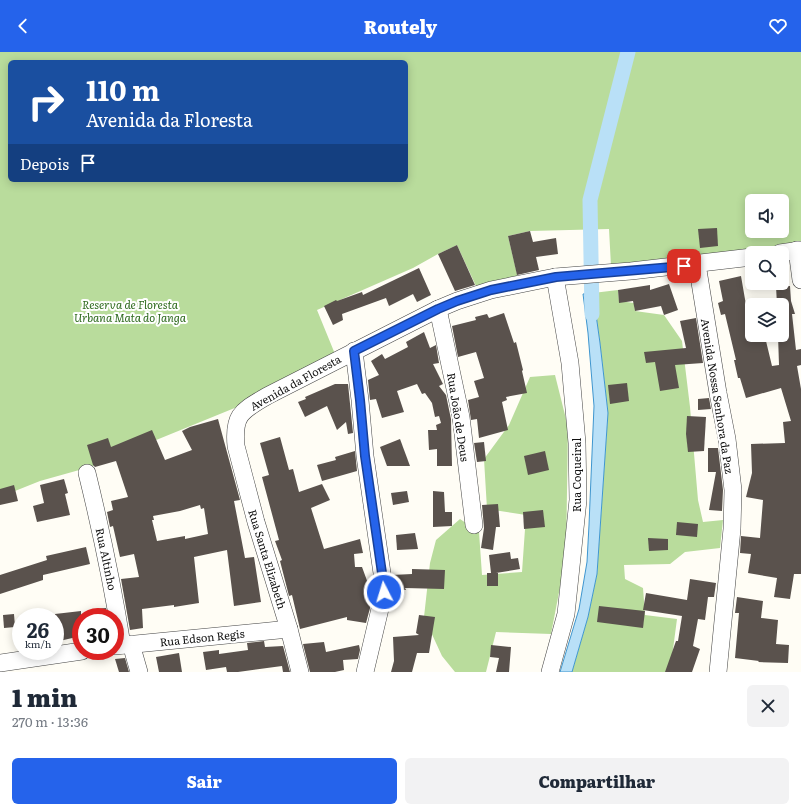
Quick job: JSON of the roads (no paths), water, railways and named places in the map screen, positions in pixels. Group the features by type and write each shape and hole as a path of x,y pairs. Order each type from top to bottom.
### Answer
{"street":[{"path":"789,252 799,250 801,280"},
{"name":"Avenida da Floresta","path":"236,446 236,422 242,412 249,406 354,351 457,301 491,290 560,277 745,258"},
{"name":"Avenida Nossa Senhora da Paz","path":"697,264 727,439 733,490 732,529 718,672"},
{"name":"Rua Coqueiral","path":"550,672 566,614 578,500 577,443 560,277"},
{"name":"Rua João de Deus","path":"438,309 461,417 474,526"},
{"path":"354,351 365,456 384,592 365,672"},
{"name":"Rua Santa Elizabeth","path":"236,446 256,522 300,672"},
{"name":"Rua Altinho","path":"87,473 105,547 117,608"},
{"name":"Rua Edson Regis","path":"124,645 288,629"},
{"name":"Rua Altinho","path":"124,647 139,672"},
{"path":"0,663 72,652"}],"water":[{"path":"593,293 608,413 597,574 588,617 572,672 560,672 579,609 587,562 594,406 583,294"}],"waterway":[{"path":"592,314 590,200 628,52"}],"park label":[{"name":"Reserva de Floresta Urbana Mata do Janga","path":"130,310"}]}
